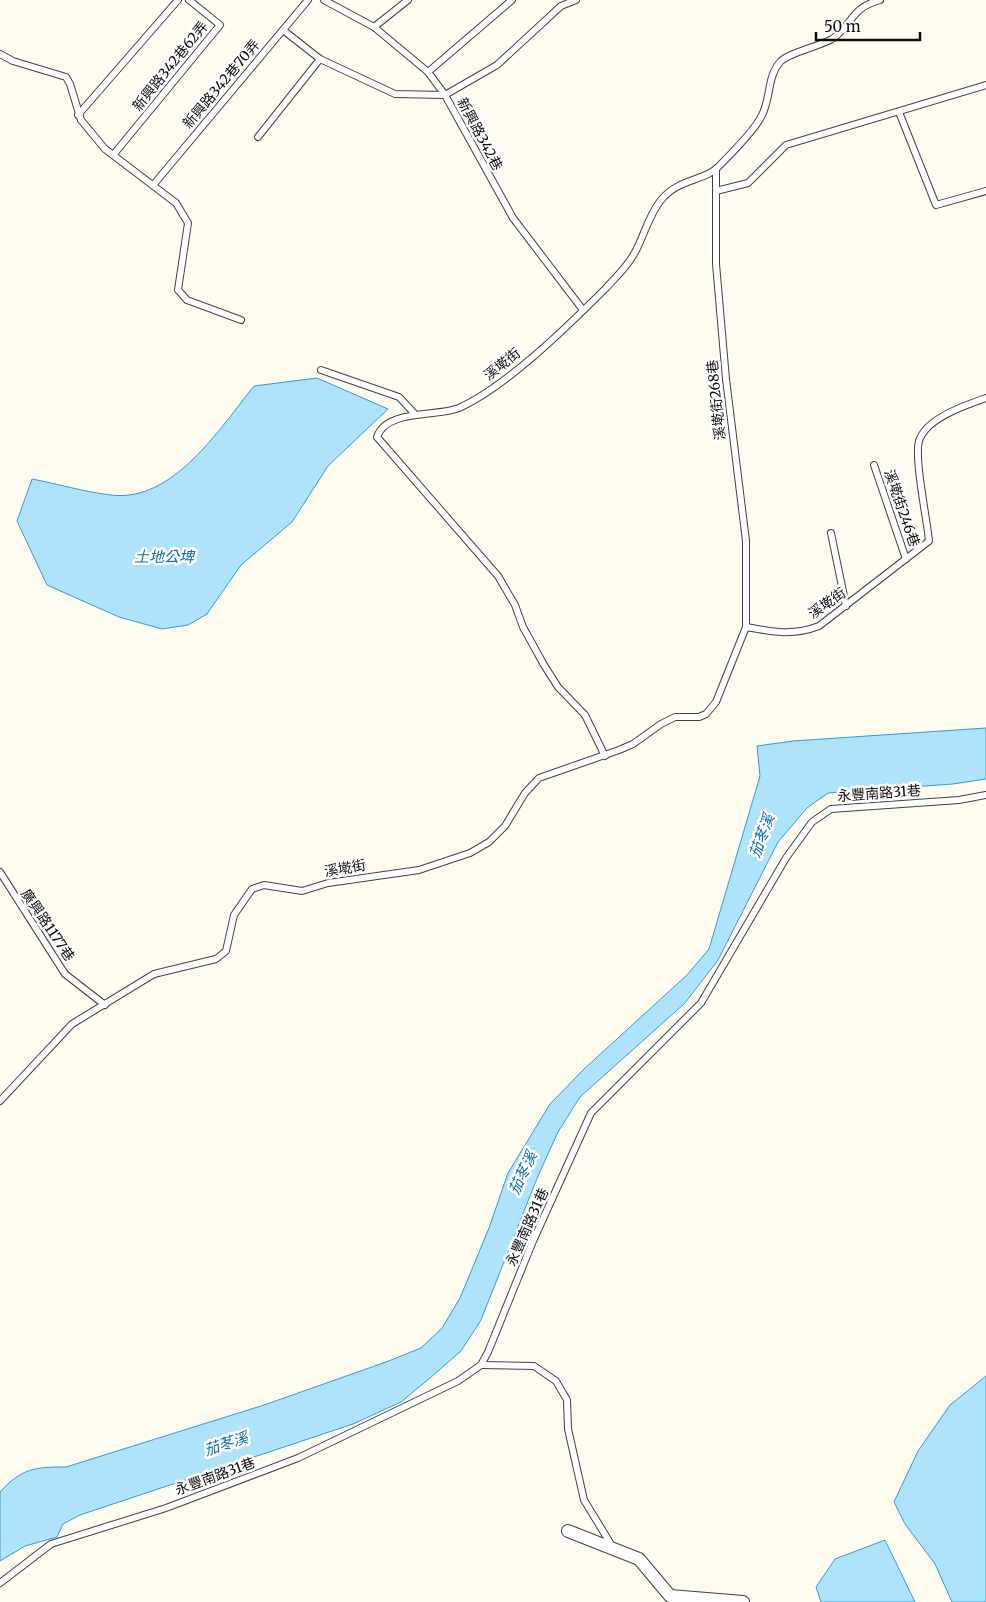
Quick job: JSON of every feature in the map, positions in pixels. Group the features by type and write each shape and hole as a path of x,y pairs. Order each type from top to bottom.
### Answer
{"street":[{"path":"568,1531 613,1547 639,1559 670,1596 743,1602"}],"lane":[{"path":"78,115 178,0"},
{"name":"新興路342巷62弄","path":"114,154 220,25 188,0"},
{"name":"新興路342巷70弄","path":"154,184 308,0"},
{"name":"新興路342巷","path":"324,0 374,27 428,72 446,96 513,218 583,310"},
{"path":"374,27 408,0"},
{"path":"428,72 512,0"},
{"path":"283,30 320,59 395,94 446,96 497,65 561,6 576,0"},
{"name":"溪墘街","path":"605,756 585,715 558,686 544,665 523,627 515,605 498,576 377,437 379,432 391,424 414,414 449,411 484,395 583,310 616,277 634,255 659,202 672,187 716,169 761,118 768,100 772,75 782,61 832,38 864,5 880,0"},
{"path":"0,54 14,61 66,78 70,84 78,115 106,149 154,184 176,203 188,223 178,290 187,300 241,320"},
{"path":"258,137 320,59"},
{"path":"716,191 748,183 786,145 986,86"},
{"path":"898,112 936,205 986,191"},
{"name":"溪墘街268巷","path":"716,169 716,264 725,369 746,541 746,627"},
{"path":"321,370 399,398 414,414"},
{"name":"溪墘街","path":"0,1101 72,1024 105,1005 139,981 154,974 216,959 226,951 234,915 252,889 264,885 302,891 328,883 419,870 470,853 489,842 505,826 525,793 539,778 605,756 633,744 661,724 675,717 699,717 706,714 716,702 746,627 784,634 803,632 820,626 929,541 918,459 919,440 928,428 939,419 958,408 986,398"},
{"name":"溪墘街246巷","path":"874,465 906,559"},
{"path":"831,533 846,606"},
{"name":"永豐南路31巷","path":"0,1583 51,1544 166,1508 298,1458 458,1381 481,1365 533,1241 591,1113 701,1002 786,858 812,822 831,809 959,800 986,795"},
{"name":"廣興路1177巷","path":"0,872 65,974 105,1005"},
{"path":"481,1365 534,1366 556,1381 567,1400 568,1429 584,1500 613,1547"}],"water":[{"name":"土地公埤","path":"317,378 388,409 328,466 292,522 241,565 207,614 188,625 162,629 119,617 47,585 17,521 32,479 111,495 134,494 155,487 175,475 193,459 226,422 254,386"},
{"name":"茄苳溪","path":"986,728 986,779 953,784 828,793 807,808 778,842 718,960 685,1003 580,1097 558,1132 538,1176 481,1320 461,1351 430,1378 401,1402 353,1424 80,1515 63,1524 57,1537 25,1546 0,1561 0,1492 22,1474 30,1470 66,1467 264,1405 421,1348 442,1328 460,1298 489,1228 508,1173 550,1104 584,1069 687,975 709,949 760,776 757,746 793,741"},
{"path":"986,1376 986,1602 952,1602 935,1564 905,1524 894,1502 918,1451 950,1405"},
{"path":"885,1540 915,1602 821,1602 816,1587 835,1559"}]}
